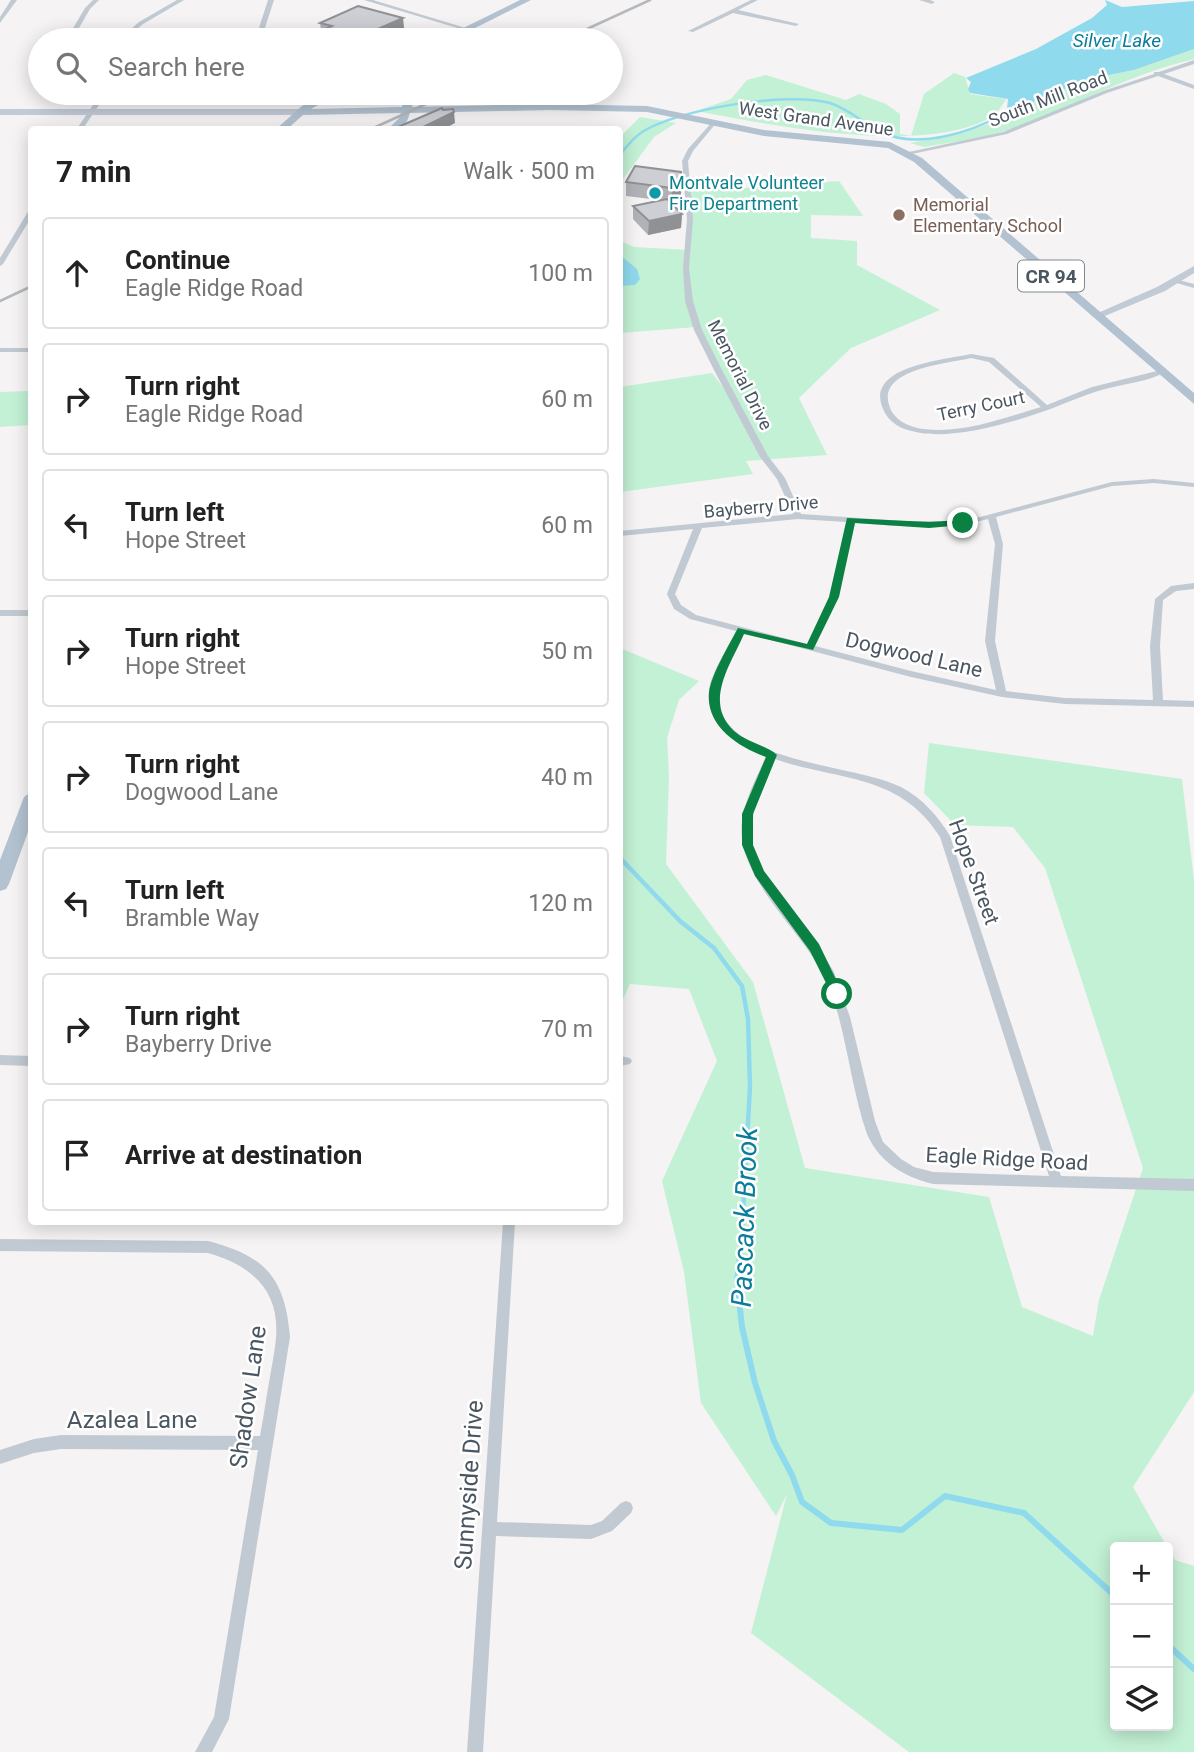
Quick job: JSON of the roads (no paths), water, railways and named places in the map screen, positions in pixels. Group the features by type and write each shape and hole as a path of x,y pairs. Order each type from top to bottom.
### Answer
{"main road":[{"path":"468,28 527,0"},
{"path":"284,126 313,105"},
{"path":"396,126 404,119 408,105"},
{"name":"West Grand Avenue","path":"300,112 608,108 665,111 764,133 881,144 907,153 1194,400"},
{"path":"409,126 433,116 477,109"},
{"name":"CR 94","path":"0,112 300,112"},
{"path":"1096,316 1175,281 1194,269"},
{"path":"0,883 28,808"}],"street":[{"path":"0,21 15,0"},
{"path":"76,28 96,0"},
{"path":"135,28 181,0"},
{"path":"262,28 271,0"},
{"path":"367,0 463,28"},
{"path":"691,31 755,0"},
{"path":"922,0 932,2"},
{"path":"733,11 796,24"},
{"name":"South Mill Road","path":"907,153 1005,133 1156,73 1194,62"},
{"path":"1156,73 1194,87"},
{"path":"81,126 94,105"},
{"name":"Memorial Drive","path":"714,121 690,150 685,161 690,219 686,268 693,318 764,457 780,478 798,516"},
{"path":"0,264 28,216"},
{"path":"1175,281 1194,286"},
{"path":"0,350 28,350"},
{"name":"Terry Court","path":"1046,408 996,363 979,356 907,371 892,380 885,391 885,407 890,416 903,426 922,432 944,432 1046,408 1095,389 1161,372"},
{"name":"Bayberry Drive","path":"623,534 798,516 929,525 963,523 1112,484 1154,481 1194,485"},
{"path":"991,516 999,544 990,641 1002,694"},
{"path":"810,648 834,597 851,520"},
{"name":"Dogwood Lane","path":"698,528 672,587 673,601 684,613 693,617 952,684 1002,694 1065,701 1194,704"},
{"path":"1158,703 1155,646 1159,599 1174,588 1194,586"},
{"path":"0,613 28,612"},
{"name":"Hope Street","path":"741,630 713,691 715,713 730,733 742,742 772,755 884,783 913,799 936,822 945,836 1057,1182"},
{"name":"Eagle Ridge Road","path":"772,755 748,814 747,845 759,873 815,948 827,970 837,994 873,1133 880,1147 903,1168 933,1178 1194,1185"},
{"path":"0,1060 28,1060"},
{"name":"Sunnyside Drive","path":"475,1752 509,1225"},
{"name":"Shadow Lane","path":"0,1245 208,1247 228,1251 257,1269 274,1290 282,1317 283,1337 221,1719 203,1752"},
{"name":"Azalea Lane","path":"0,1457 34,1446 61,1442 266,1443"},
{"path":"489,1529 591,1532 607,1527 626,1508"}],"water":[{"name":"Silver Lake","path":"1105,0 1122,7 1194,1 1194,49 1134,70 1089,79 1035,101 1005,119 993,115 1007,109 1008,99 970,93 968,89 971,82 966,78 1036,49 1092,18 1107,5"},
{"path":"623,257 637,269 640,279 635,285 623,286"}],"waterway":[{"name":"Pascack Brook","path":"623,151 642,132 681,116 734,104 762,101 788,99 830,103 881,132 911,139 927,139 960,132 1004,114"},
{"name":"Pascack Brook","path":"623,861 680,921 714,948 742,986 748,1019 750,1087 742,1231"},
{"name":"Pascack Brook","path":"743,1230 737,1282 742,1327 755,1383 774,1441 792,1475 802,1502 831,1523 902,1530 945,1496 1024,1513 1110,1591"},
{"name":"Pascack Brook","path":"1173,1650 1194,1669"}],"railway":[{"path":"589,28 650,0"},
{"path":"378,126 424,105"},
{"path":"0,301 28,288"}],"place":[{"name":"Montvale Volunteer Fire Department","path":"655,193"},
{"name":"Memorial Elementary School","path":"899,215"}]}
